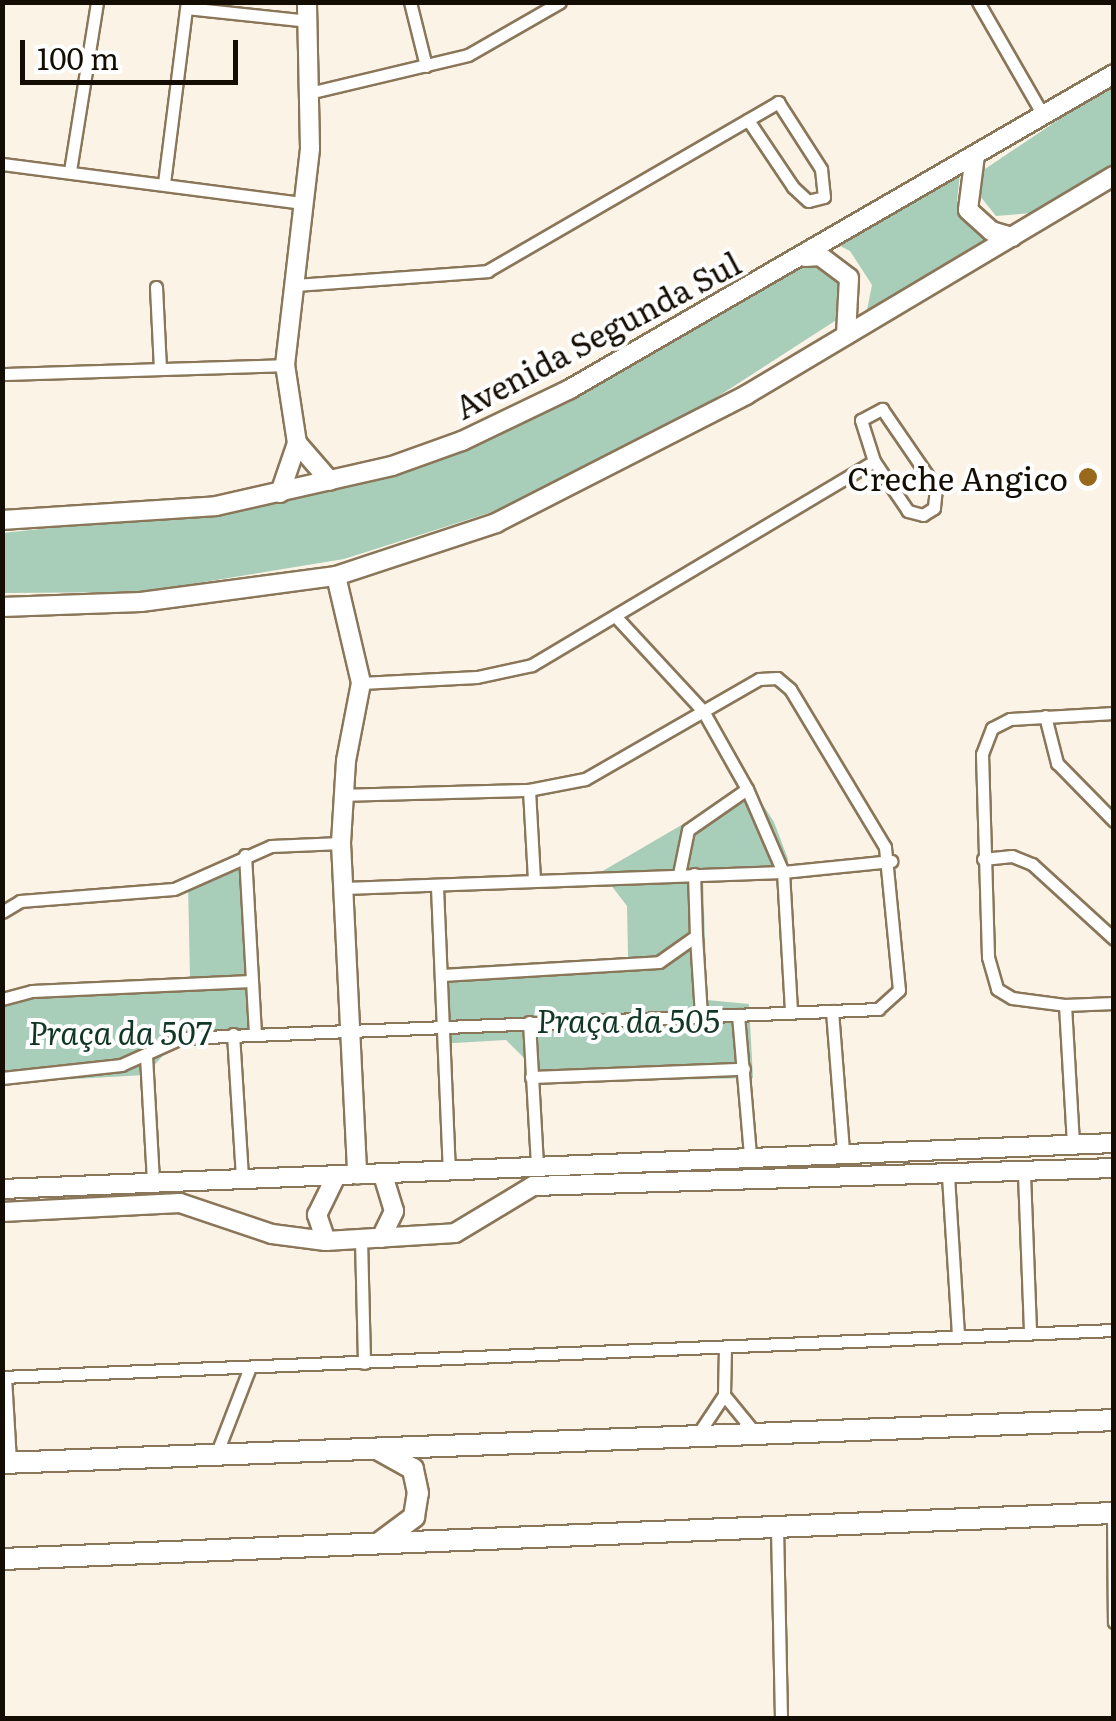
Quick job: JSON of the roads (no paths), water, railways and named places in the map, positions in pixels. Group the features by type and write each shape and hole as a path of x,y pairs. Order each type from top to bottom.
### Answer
{"highway":[{"path":"6,1462 1114,1420"},
{"path":"376,1449 413,1469 418,1492 414,1517 378,1544"},
{"path":"2,1559 1113,1513"}],"street":[{"path":"70,171 96,2"},
{"path":"410,2 426,66"},
{"path":"313,92 468,55 560,2"},
{"path":"978,2 1044,117"},
{"path":"164,183 187,5 307,12 313,92 285,364 296,444 280,494"},
{"name":"Avenida Segunda Sul","path":"2,520 216,506 330,481 462,441 570,390 804,258 1114,74"},
{"path":"294,285 487,271 778,102 821,169 824,197 808,200 793,187 748,120"},
{"path":"975,155 968,210 978,222 1012,237"},
{"path":"2,164 303,203"},
{"path":"2,607 141,602 336,576 496,523 594,478 1114,176"},
{"path":"804,258 820,256 849,278 846,334"},
{"path":"156,287 160,368"},
{"path":"2,374 285,364"},
{"path":"887,410 936,488 933,510 908,511 874,462 861,420 887,410"},
{"path":"296,444 330,481"},
{"path":"362,683 509,673 617,618 874,462"},
{"path":"336,576 362,683 343,796 341,843 357,1175"},
{"path":"617,618 703,711 747,790 783,872 790,1012"},
{"path":"2,1078 100,1070 146,1056 182,1038 878,1009 899,990 890,861 784,682 759,678 585,779 529,790 343,796"},
{"path":"1114,713 1000,722 984,740 983,859 988,956 997,989 1012,998 1065,1005 1114,1002"},
{"path":"1045,716 1057,763 1114,821"},
{"path":"529,790 534,880"},
{"path":"679,874 688,830 747,790"},
{"path":"2,912 20,901 174,889 246,855 280,844 341,843"},
{"path":"246,855 255,1033"},
{"path":"983,859 1012,856 1032,864 1114,939"},
{"path":"344,888 437,888 534,880 783,872 890,861"},
{"path":"694,874 701,1016"},
{"path":"437,888 449,1170"},
{"path":"442,975 645,966 696,936"},
{"path":"2,998 32,991 251,982"},
{"path":"1065,1005 1073,1144"},
{"path":"832,1011 843,1151"},
{"path":"738,1015 750,1155"},
{"path":"529,1022 537,1166"},
{"path":"233,1034 242,1179"},
{"path":"146,1056 153,1183"},
{"path":"531,1077 744,1069"},
{"path":"2,1189 843,1151 1114,1143"},
{"path":"917,1176 918,1149"},
{"path":"2,1212 180,1204 272,1234 326,1241 455,1232 532,1186 752,1174 948,1176 1114,1168"},
{"path":"381,1238 394,1211 383,1174"},
{"path":"1024,1174 1030,1333"},
{"path":"326,1241 316,1215 336,1176"},
{"path":"948,1176 958,1336"},
{"path":"361,1239 364,1363"},
{"path":"6,1462 4,1377 1114,1330"},
{"path":"695,1437 724,1395 725,1347"},
{"path":"216,1455 250,1367"},
{"path":"724,1395 756,1434"},
{"path":"1113,1513 1114,1622"},
{"path":"777,1527 781,1718"}],"place":[{"name":"Creche Angico","path":"1088,477"}],"park label":[{"name":"Praça da 505","path":"628,1019"},
{"name":"Praça da 507","path":"120,1031"}]}
